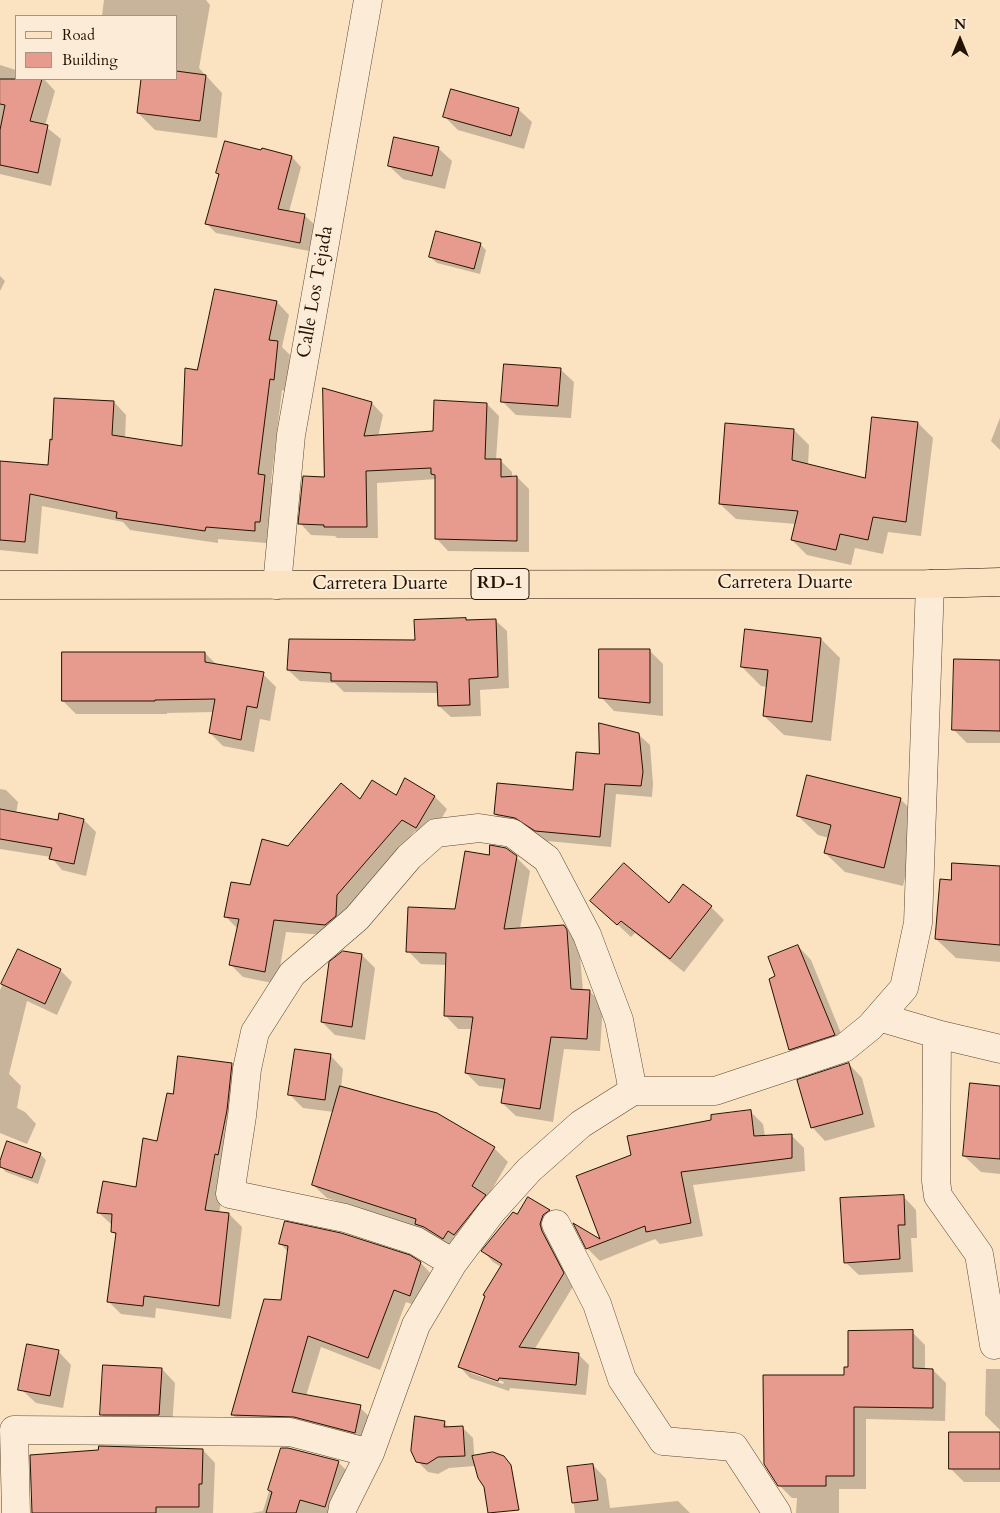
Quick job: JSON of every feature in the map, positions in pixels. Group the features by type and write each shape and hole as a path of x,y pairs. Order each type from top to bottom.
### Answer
{"main road":[{"name":"Carretera Duarte","path":"0,585 930,584 1000,582"}],"street":[{"name":"Calle Los Tejada","path":"277,585 291,434 368,0"},
{"path":"342,1513 343,1507 370,1453 416,1325 453,1263 492,1210 530,1170 581,1124 634,1091 715,1091 844,1048 870,1027 904,988 918,923 930,584"},
{"path":"453,1263 416,1241 345,1218 230,1194 247,1069 255,1032 292,974 356,918 409,857 436,833 479,828 512,833 547,859 587,935 616,1011 634,1091"},
{"path":"879,1017 937,1034 1000,1048"},
{"path":"937,1034 936,1181 938,1196 979,1254 994,1345"},
{"path":"556,1224 597,1304 622,1379 664,1441 734,1447 776,1513"},
{"path":"16,1513 14,1430 290,1432 370,1453"}],"building":[{"path":"178,71 206,75 200,121 137,113 141,80 178,80"},
{"path":"0,79 42,80 30,121 48,125 38,173 0,165 0,130 5,105 0,104"},
{"path":"451,89 519,108 511,136 443,117"},
{"path":"394,137 439,147 432,176 388,166"},
{"path":"225,141 292,156 278,209 305,214 300,243 205,224 219,174 216,173"},
{"path":"436,231 481,243 474,269 429,257"},
{"path":"215,289 277,301 269,340 278,341 274,380 270,379 258,474 265,475 260,522 255,522 255,531 206,527 205,531 116,518 117,512 30,494 25,542 0,540 0,461 48,465 50,439 52,440 54,398 114,401 112,435 182,446 185,368 197,370"},
{"path":"504,364 561,368 558,406 501,402"},
{"path":"323,388 372,402 364,436 433,431 434,400 487,403 485,459 501,459 501,477 517,476 517,541 435,539 435,475 431,474 431,468 366,471 367,527 324,527 324,525 298,524 303,476 324,477"},
{"path":"872,417 918,422 906,522 873,517 868,540 840,534 836,550 791,540 798,511 719,504 725,423 794,429 792,460 865,478"},
{"path":"466,618 466,620 496,619 498,677 469,679 470,705 438,706 437,682 331,681 331,673 287,670 289,639 415,640 414,620"},
{"path":"745,629 821,638 812,722 763,716 768,670 741,667"},
{"path":"599,649 650,649 650,703 599,698"},
{"path":"62,652 205,652 205,662 264,672 257,708 247,706 241,740 209,733 215,699 62,701"},
{"path":"954,659 1000,660 1000,731 952,730"},
{"path":"599,723 639,733 643,772 641,786 605,784 600,837 535,831 515,818 494,814 497,783 573,790 576,752 599,754"},
{"path":"807,775 901,798 884,868 824,853 831,825 797,816"},
{"path":"405,778 435,796 416,828 402,820 337,895 336,916 325,925 274,920 265,972 229,965 239,919 224,917 231,882 250,885 262,839 288,846 341,783 360,799 372,780 396,795"},
{"path":"0,809 58,820 59,813 84,819 74,864 49,859 52,848 0,839"},
{"path":"490,845 506,848 517,856 504,929 564,925 567,930 571,989 590,990 587,1039 551,1037 540,1109 501,1103 505,1079 465,1073 473,1017 444,1016 446,953 406,952 408,907 455,909 465,851 489,855"},
{"path":"624,863 669,903 683,884 712,906 670,959 621,921 617,925 590,901"},
{"path":"952,863 1000,866 1000,945 935,939 940,879 951,880"},
{"path":"798,945 835,1035 789,1050 769,979 775,976 768,957"},
{"path":"18,949 61,969 45,1004 1,984"},
{"path":"343,951 362,954 352,1027 321,1022 329,962"},
{"path":"295,1049 331,1054 325,1100 288,1095"},
{"path":"178,1056 232,1063 227,1110 218,1155 215,1154 205,1210 229,1213 219,1306 144,1296 143,1306 107,1302 116,1233 111,1232 112,1214 97,1213 103,1181 136,1187 143,1138 157,1141 167,1093 173,1094"},
{"path":"849,1063 863,1114 811,1128 797,1080"},
{"path":"970,1083 1000,1086 1000,1159 963,1156"},
{"path":"340,1086 437,1113 495,1147 472,1186 486,1195 454,1235 448,1231 443,1239 424,1227 415,1224 416,1219 312,1185"},
{"path":"751,1110 754,1136 792,1134 792,1158 681,1172 691,1223 646,1232 645,1226 586,1249 573,1223 600,1239 576,1176 631,1155 627,1136 711,1120 711,1115"},
{"path":"7,1141 41,1153 32,1178 0,1167 0,1161"},
{"path":"904,1195 905,1225 898,1225 900,1259 844,1263 840,1198"},
{"path":"528,1197 550,1210 543,1215 540,1224 564,1273 519,1347 579,1353 576,1385 499,1378 498,1381 458,1367 485,1296 483,1295 502,1264 481,1251 513,1212 517,1214"},
{"path":"285,1221 341,1233 410,1255 421,1262 410,1296 394,1290 368,1358 308,1336 292,1392 361,1405 355,1433 294,1417 231,1415 264,1299 281,1300 288,1246 279,1244"},
{"path":"913,1330 913,1368 933,1369 933,1408 854,1407 854,1476 826,1476 826,1486 778,1486 764,1464 763,1375 844,1375 844,1367 848,1367 848,1331"},
{"path":"27,1344 59,1350 50,1396 18,1390"},
{"path":"103,1365 162,1368 159,1415 100,1415"},
{"path":"415,1416 445,1421 444,1427 463,1426 465,1456 438,1457 427,1464 416,1462 411,1451"},
{"path":"949,1432 1000,1432 1000,1469 949,1469"},
{"path":"99,1446 203,1449 202,1484 199,1484 199,1507 156,1507 156,1513 32,1513 30,1455 98,1450"},
{"path":"281,1448 288,1448 339,1461 325,1507 300,1500 296,1513 266,1513 272,1492 268,1490"},
{"path":"493,1452 504,1456 511,1465 519,1510 488,1513 484,1487 478,1478 472,1456"},
{"path":"593,1464 598,1500 572,1503 567,1467"}]}
